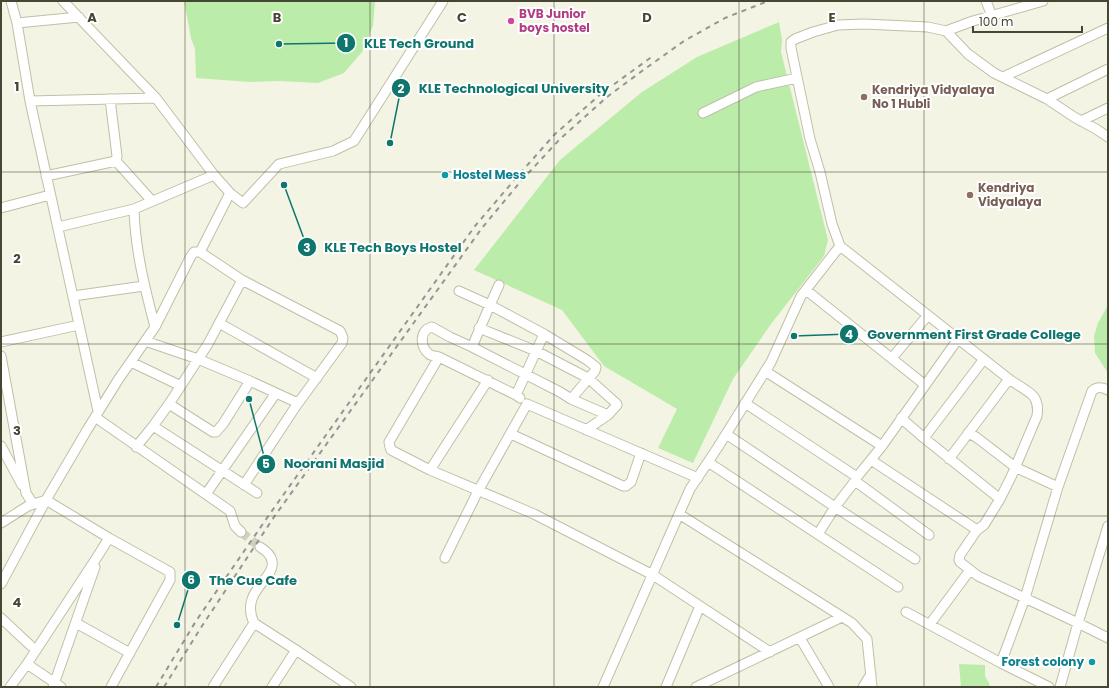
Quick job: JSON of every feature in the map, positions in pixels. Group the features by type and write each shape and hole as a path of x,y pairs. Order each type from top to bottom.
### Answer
{"street":[{"path":"11,1 17,23 30,101 80,325 97,414 136,447 230,511 235,526 241,532"},
{"path":"63,1 156,98 214,176 230,193 243,203 279,164 333,151 354,141 443,1"},
{"path":"986,1 992,16"},
{"path":"1042,1 946,30 928,27 864,24 838,25 795,39 792,42 791,48 810,139 820,172 832,224 840,246 1034,397 1038,408 1037,416 1000,499 984,525 978,530 960,558 960,562 978,576 1108,638"},
{"path":"17,23 79,17"},
{"path":"1003,77 1108,28"},
{"path":"946,30 968,54 994,73 1046,99 1108,137"},
{"path":"1046,99 1108,69"},
{"path":"703,113 756,87 797,78"},
{"path":"30,101 156,98"},
{"path":"110,99 117,156 116,161 152,202"},
{"path":"1081,121 1108,108"},
{"path":"46,176 116,161"},
{"path":"58,227 134,209 214,176"},
{"path":"200,252 230,193"},
{"path":"1,208 50,195"},
{"path":"134,209 134,224 144,286 155,328"},
{"path":"603,687 690,489 771,362 801,296 840,246"},
{"path":"1,584 46,500 97,414 118,380 155,328 194,252 200,252 242,280 340,331 343,338 342,342 298,403 244,485"},
{"path":"136,447 170,404 208,344 242,280"},
{"path":"472,347 499,285"},
{"path":"73,296 144,286"},
{"path":"459,290 544,334 595,366 596,369 571,399"},
{"path":"806,290 925,385"},
{"path":"892,358 928,315"},
{"path":"219,323 317,378"},
{"path":"1,342 80,325"},
{"path":"608,415 571,399 526,374 432,327 430,327 424,334 422,341 429,354 439,357 488,380 516,395 527,404 698,478"},
{"path":"479,328 536,351 588,378 617,404 608,415 586,430"},
{"path":"516,395 544,334"},
{"path":"818,534 835,507 882,446 958,339"},
{"path":"145,342 198,359 298,403"},
{"path":"1,356 26,493"},
{"path":"439,357 389,442 391,450 430,470 534,514 653,575 770,652"},
{"path":"924,438 984,359"},
{"path":"131,362 181,386"},
{"path":"765,371 882,446"},
{"path":"949,459 1009,379"},
{"path":"430,470 488,380"},
{"path":"170,404 213,432 216,432 223,424 250,381"},
{"path":"1001,663 1025,598 1058,487 1092,391 1098,387 1108,390"},
{"path":"206,494 276,393"},
{"path":"745,403 856,479 929,535"},
{"path":"445,558 478,491 527,404"},
{"path":"901,418 949,459 1000,499"},
{"path":"153,426 257,493"},
{"path":"968,433 976,437 1015,467 1058,487"},
{"path":"511,434 622,486 626,486 631,482 641,453"},
{"path":"726,434 915,559"},
{"path":"1,446 33,504"},
{"path":"871,460 978,530"},
{"path":"708,462 898,587"},
{"path":"1,523 28,506 46,500 109,538 170,572 170,580 111,687"},
{"path":"679,514 852,623 867,639 872,687"},
{"path":"1060,687 1108,526"},
{"path":"10,687 27,664 109,538"},
{"path":"260,547 269,555 272,560 272,564 268,574 255,592 252,600 251,617 254,623 350,687"},
{"path":"27,664 56,686 99,554"},
{"path":"930,624 970,570"},
{"path":"666,687 700,606"},
{"path":"906,612 1049,687"},
{"path":"696,687 842,617"},
{"path":"1,618 31,646"},
{"path":"76,623 130,653"},
{"path":"214,687 254,623"},
{"path":"800,638 829,687"},
{"path":"272,687 296,650"},
{"path":"863,687 871,674"}],"green space":[{"path":"184,1 375,1 373,26 362,52 344,73 318,83 280,81 250,82 196,78 195,49 191,38"},
{"path":"779,22 782,40 781,52 828,240 824,256 771,324 733,379 693,463 658,448 677,409 604,366 562,310 474,270 560,160 642,92 697,57"},
{"path":"1108,305 1108,373 1095,353 1094,336 1098,323"},
{"path":"959,664 985,665 985,676 990,687 961,687"}],"tunnel":[{"path":"241,532 260,547"}],"railway":[{"path":"164,687 202,626 274,517 482,228 521,181 560,139 607,97 642,71 684,41 725,18 768,1"},
{"path":"156,687 196,621 269,515 475,226 555,134 602,93 653,56"}],"place":[{"name":"BVB Junior boys hostel","path":"511,21"},
{"name":"KLE Tech Ground","path":"279,44"},
{"name":"Kendriya Vidyalaya No 1 Hubli","path":"864,97"},
{"name":"KLE Technological University","path":"390,143"},
{"name":"Hostel Mess","path":"445,175"},
{"name":"KLE Tech Boys Hostel","path":"284,185"},
{"name":"Kendriya Vidyalaya","path":"970,195"},
{"name":"Government First Grade College","path":"794,336"},
{"name":"Noorani Masjid","path":"249,399"},
{"name":"The Cue Cafe","path":"177,625"},
{"name":"Forest colony","path":"1092,662"}]}
